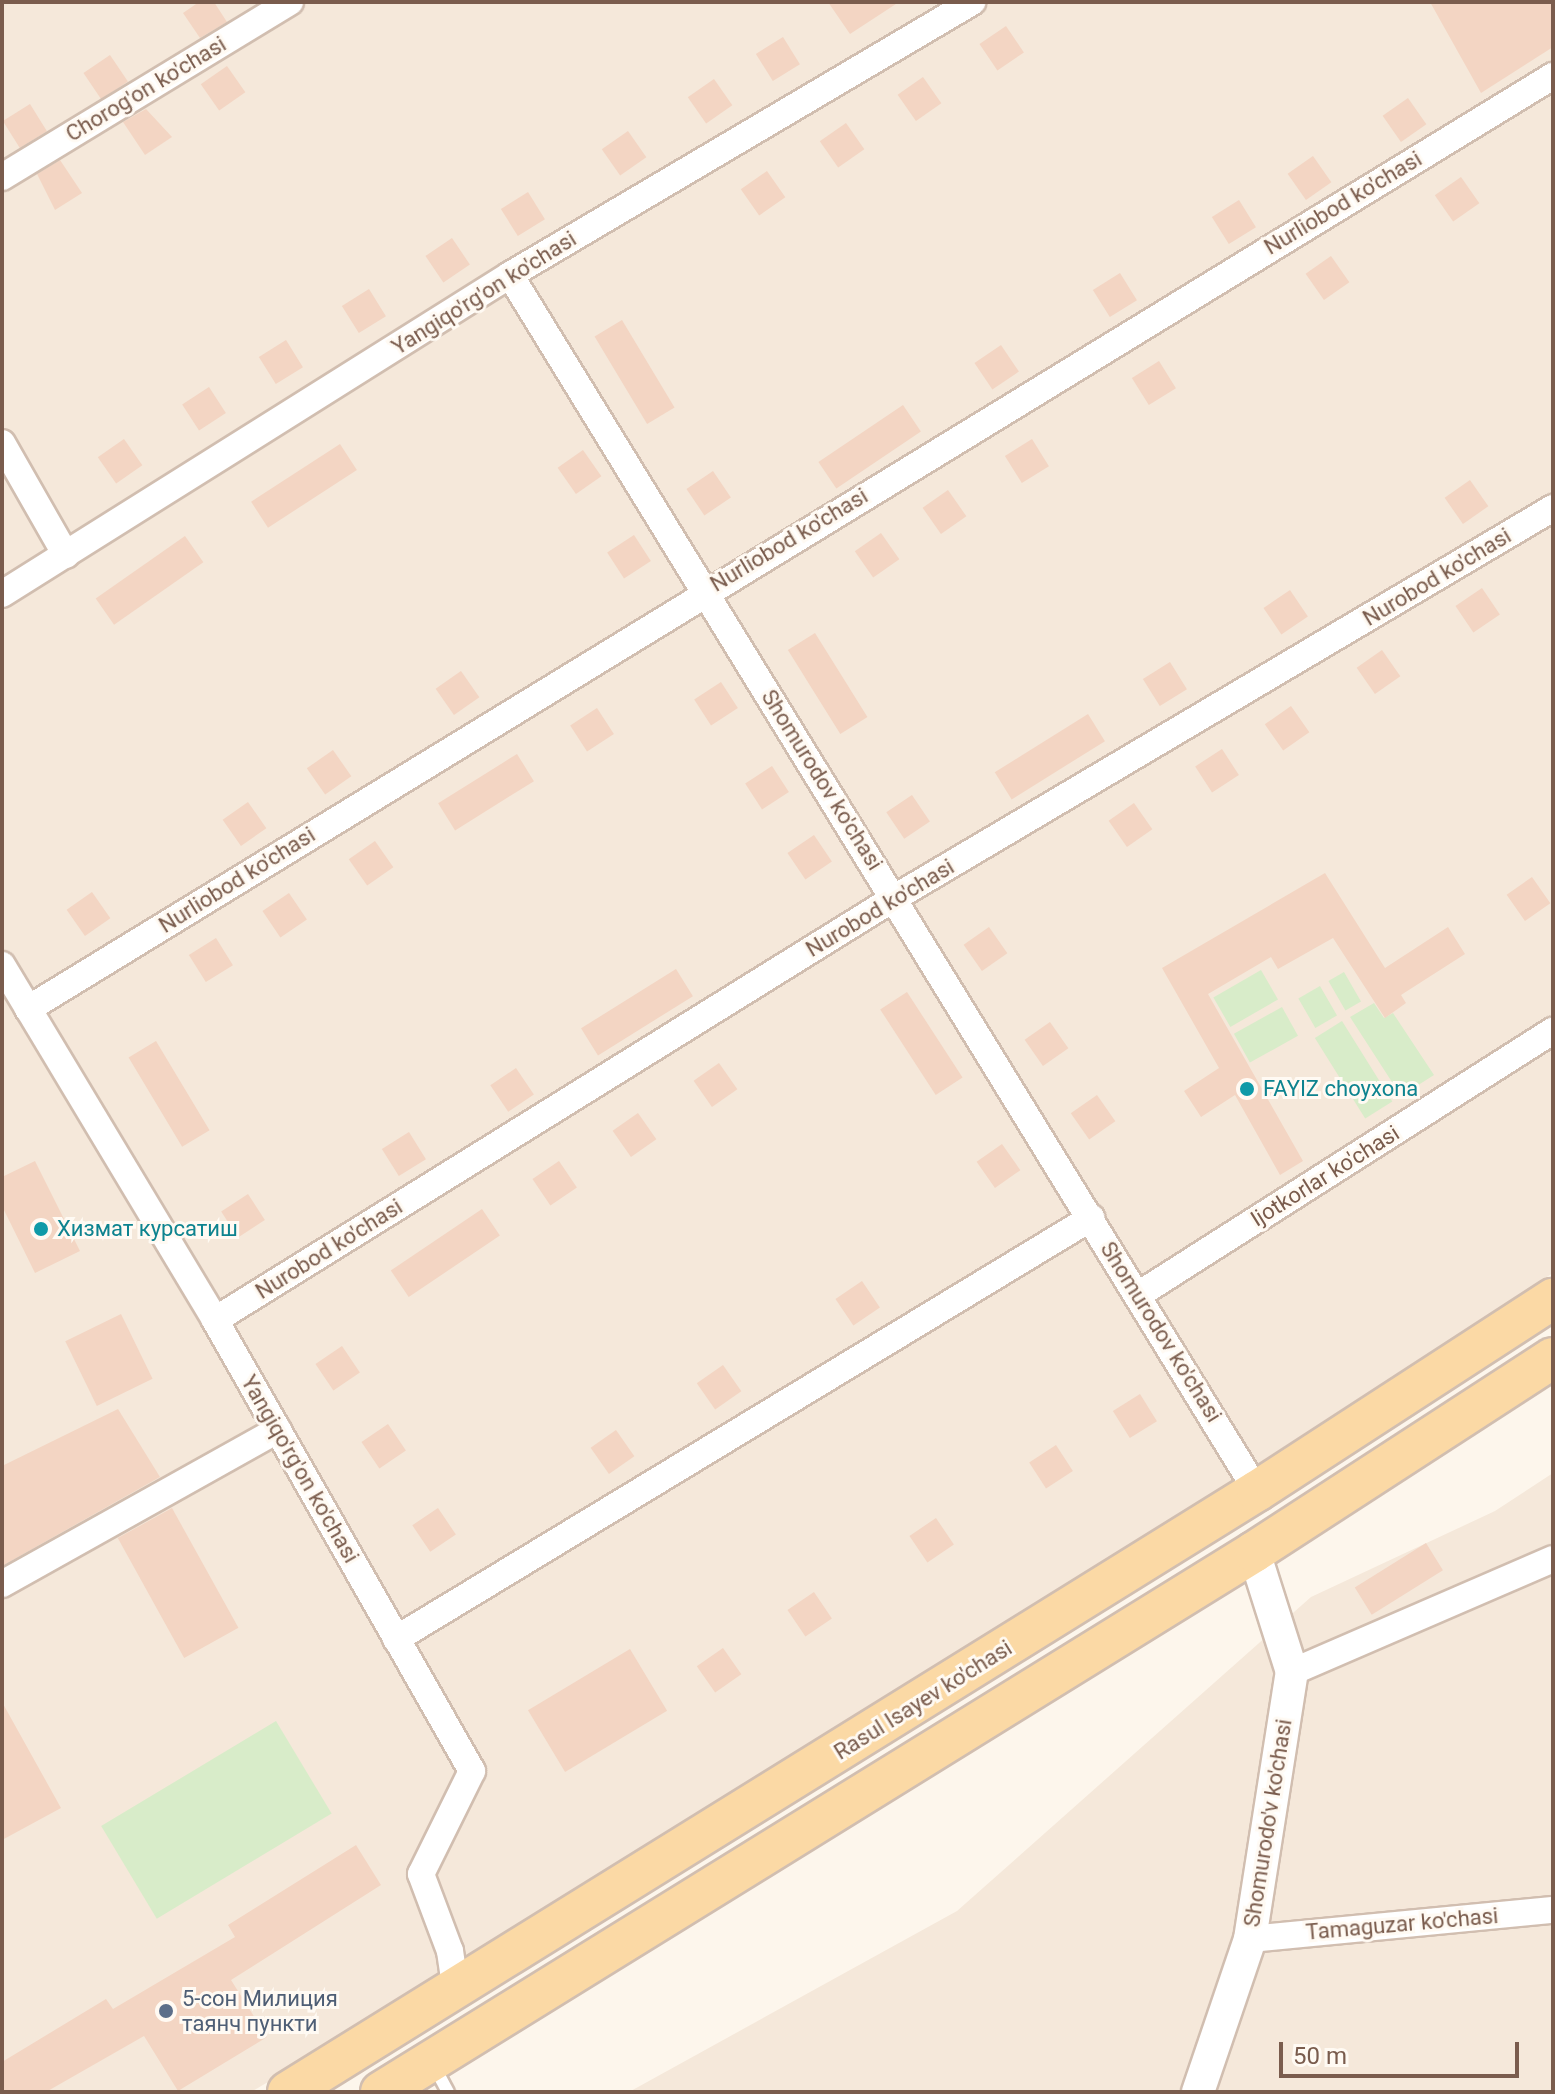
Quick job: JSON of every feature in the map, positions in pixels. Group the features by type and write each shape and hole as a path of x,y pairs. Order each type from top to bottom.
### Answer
{"main road":[{"name":"Rasul Isayev ko'chasi","path":"288,2092 456,1992 1257,1491 1553,1299"},
{"path":"381,2092 440,2077 1553,1358"}],"street":[{"name":"Chorog'on ko'chasi","path":"2,177 290,2"},
{"name":"Yangiqo'rg'on ko'chasi","path":"2,594 510,275 968,3"},
{"name":"Nurliobod ko'chasi","path":"28,1009 704,592 1553,76"},
{"name":"Shomurodov ko'chasi","path":"510,275 896,897 1257,1491"},
{"path":"2,443 66,555"},
{"name":"Nurobod ko'chasi","path":"215,1320 896,897 1553,508"},
{"name":"Yangiqo'rg'on ko'chasi","path":"2,965 215,1320 472,1771 421,1874 450,1951 456,1992"},
{"name":"Ijotkorlar ko'chasi","path":"1138,1295 1553,1031"},
{"path":"396,1639 1091,1218"},
{"path":"2,1584 278,1430"},
{"name":"Shomurodo'v ko'chasi","path":"1198,2092 1250,1939 1292,1672 1254,1552"},
{"path":"1292,1672 1553,1559"},
{"name":"Tamaguzar ko'chasi","path":"1250,1939 1553,1910"}],"shaded area":[{"path":"2,2 1553,2 1553,1273 1062,1590 436,1983 251,2092 2,2092"},
{"path":"1553,1473 1553,2092 629,2092 957,1911 1311,1597 1495,1511"}],"green space":[{"path":"1261,970 1278,999 1230,1027 1213,997"},
{"path":"1344,972 1361,1001 1345,1010 1328,981"},
{"path":"1320,986 1337,1015 1315,1028 1298,998"},
{"path":"1374,1003 1384,1018 1393,1013 1434,1075 1401,1096 1350,1017"},
{"path":"1282,1007 1298,1036 1250,1063 1234,1034"},
{"path":"1342,1021 1392,1102 1365,1119 1315,1038"},
{"path":"276,1721 332,1814 157,1919 101,1826"}],"building":[{"path":"199,2 214,2 227,22 200,38 183,13"},
{"path":"828,2 899,2 850,34"},
{"path":"1430,2 1553,2 1553,47 1481,93"},
{"path":"1006,26 1024,53 997,70 979,44"},
{"path":"783,37 800,64 773,81 756,54"},
{"path":"110,55 128,82 101,99 83,73"},
{"path":"227,66 245,92 219,111 201,84"},
{"path":"923,77 941,103 916,121 898,95"},
{"path":"714,79 732,105 706,124 688,97"},
{"path":"1408,98 1426,124 1401,142 1383,116"},
{"path":"30,104 47,131 20,148 3,121"},
{"path":"146,109 172,137 145,155 123,122"},
{"path":"846,123 864,149 838,168 820,141"},
{"path":"628,131 646,157 620,176 602,149"},
{"path":"1313,156 1331,182 1306,200 1288,174"},
{"path":"60,160 82,193 55,210 37,174"},
{"path":"767,171 785,197 759,216 741,189"},
{"path":"1461,177 1479,203 1453,222 1435,195"},
{"path":"528,192 545,219 518,236 501,209"},
{"path":"1239,200 1256,227 1229,244 1212,217"},
{"path":"452,238 470,265 443,282 425,256"},
{"path":"1331,256 1349,282 1324,300 1306,274"},
{"path":"1120,273 1137,300 1110,317 1093,290"},
{"path":"369,289 386,316 359,333 342,306"},
{"path":"622,320 675,407 647,424 595,336"},
{"path":"286,340 303,367 276,384 259,357"},
{"path":"1001,345 1019,372 992,389 974,363"},
{"path":"1159,361 1176,388 1149,405 1132,378"},
{"path":"209,387 226,413 199,430 182,404"},
{"path":"903,405 921,432 836,489 818,462"},
{"path":"124,439 142,465 116,484 98,457"},
{"path":"1032,439 1049,466 1022,483 1005,456"},
{"path":"340,444 357,470 268,528 251,502"},
{"path":"583,450 601,476 576,494 558,468"},
{"path":"713,471 731,498 704,515 686,489"},
{"path":"1470,480 1488,506 1463,524 1445,498"},
{"path":"948,490 966,516 941,534 923,508"},
{"path":"881,533 899,559 873,578 855,551"},
{"path":"634,535 651,561 624,578 607,552"},
{"path":"185,536 203,562 114,625 96,599"},
{"path":"1482,588 1500,615 1473,632 1455,606"},
{"path":"1290,590 1308,617 1281,634 1263,608"},
{"path":"815,633 867,717 840,734 788,650"},
{"path":"1382,650 1400,676 1375,694 1357,668"},
{"path":"1170,662 1187,689 1160,706 1143,679"},
{"path":"461,671 479,697 454,715 436,689"},
{"path":"721,682 738,708 711,725 694,699"},
{"path":"1291,706 1309,732 1283,751 1265,724"},
{"path":"597,708 614,734 587,751 570,725"},
{"path":"1088,714 1105,741 1012,799 995,772"},
{"path":"1222,749 1239,775 1212,792 1195,766"},
{"path":"333,750 351,776 325,795 307,768"},
{"path":"517,754 534,781 455,830 438,803"},
{"path":"772,766 789,792 762,809 745,783"},
{"path":"912,795 930,822 904,839 886,812"},
{"path":"248,802 266,828 241,846 223,820"},
{"path":"1134,803 1152,829 1127,847 1109,821"},
{"path":"814,835 832,862 805,879 787,853"},
{"path":"375,841 393,867 367,886 349,859"},
{"name":"FAYIZ choyxona","path":"1325,873 1385,968 1448,927 1465,954 1401,995 1406,1003 1385,1018 1333,938 1278,969 1271,957 1208,994 1303,1161 1280,1175 1235,1095 1201,1117 1184,1091 1219,1068 1162,968"},
{"path":"1532,877 1550,903 1525,921 1507,895"},
{"path":"92,892 110,918 85,936 67,910"},
{"path":"289,893 307,920 280,937 262,911"},
{"path":"989,927 1007,953 982,971 964,945"},
{"path":"216,938 233,965 206,982 189,955"},
{"path":"676,969 693,996 598,1055 581,1028"},
{"path":"907,992 963,1078 936,1095 880,1009"},
{"path":"1050,1022 1068,1048 1043,1066 1025,1040"},
{"path":"156,1041 210,1130 182,1147 129,1057"},
{"path":"719,1063 737,1089 712,1107 694,1081"},
{"path":"516,1068 534,1095 508,1112 490,1085"},
{"path":"1097,1095 1115,1121 1089,1140 1071,1113"},
{"path":"638,1113 656,1139 631,1157 613,1131"},
{"path":"409,1132 426,1159 399,1176 382,1149"},
{"path":"1002,1144 1020,1170 995,1188 977,1162"},
{"name":"Хизмат курсатиш","path":"35,1161 80,1251 35,1273 2,1206 2,1177"},
{"path":"559,1161 577,1188 550,1205 532,1179"},
{"path":"248,1194 265,1220 238,1237 221,1211"},
{"path":"482,1209 500,1236 409,1297 391,1271"},
{"path":"862,1281 880,1308 853,1325 835,1299"},
{"path":"121,1314 153,1379 97,1406 65,1341"},
{"path":"342,1346 360,1373 333,1390 315,1364"},
{"path":"723,1365 741,1391 715,1410 697,1383"},
{"path":"1140,1394 1157,1421 1130,1438 1113,1411"},
{"path":"118,1409 160,1477 2,1566 2,1466"},
{"path":"388,1424 406,1451 379,1468 361,1442"},
{"path":"616,1430 634,1456 609,1474 591,1448"},
{"path":"1056,1445 1073,1471 1046,1488 1029,1462"},
{"path":"172,1508 238,1628 184,1658 118,1538"},
{"path":"438,1508 456,1535 430,1552 412,1525"},
{"path":"936,1518 954,1545 927,1562 909,1536"},
{"path":"1426,1543 1443,1570 1372,1615 1355,1588"},
{"path":"814,1592 832,1619 805,1636 787,1610"},
{"path":"723,1648 741,1674 715,1693 697,1666"},
{"path":"630,1649 667,1711 565,1772 528,1710"},
{"path":"2,1702 61,1808 2,1840"},
{"path":"356,1845 381,1885 231,1980 267,2037 178,2091 144,2036 46,2092 2,2092 2,2062 106,1999 113,2009 235,1937 228,1925"}],"place":[{"name":"FAYIZ choyxona","path":"1247,1089"},
{"name":"Хизмат курсатиш","path":"41,1229"},
{"name":"5-сон Милиция таянч пункти","path":"166,2011"}]}
